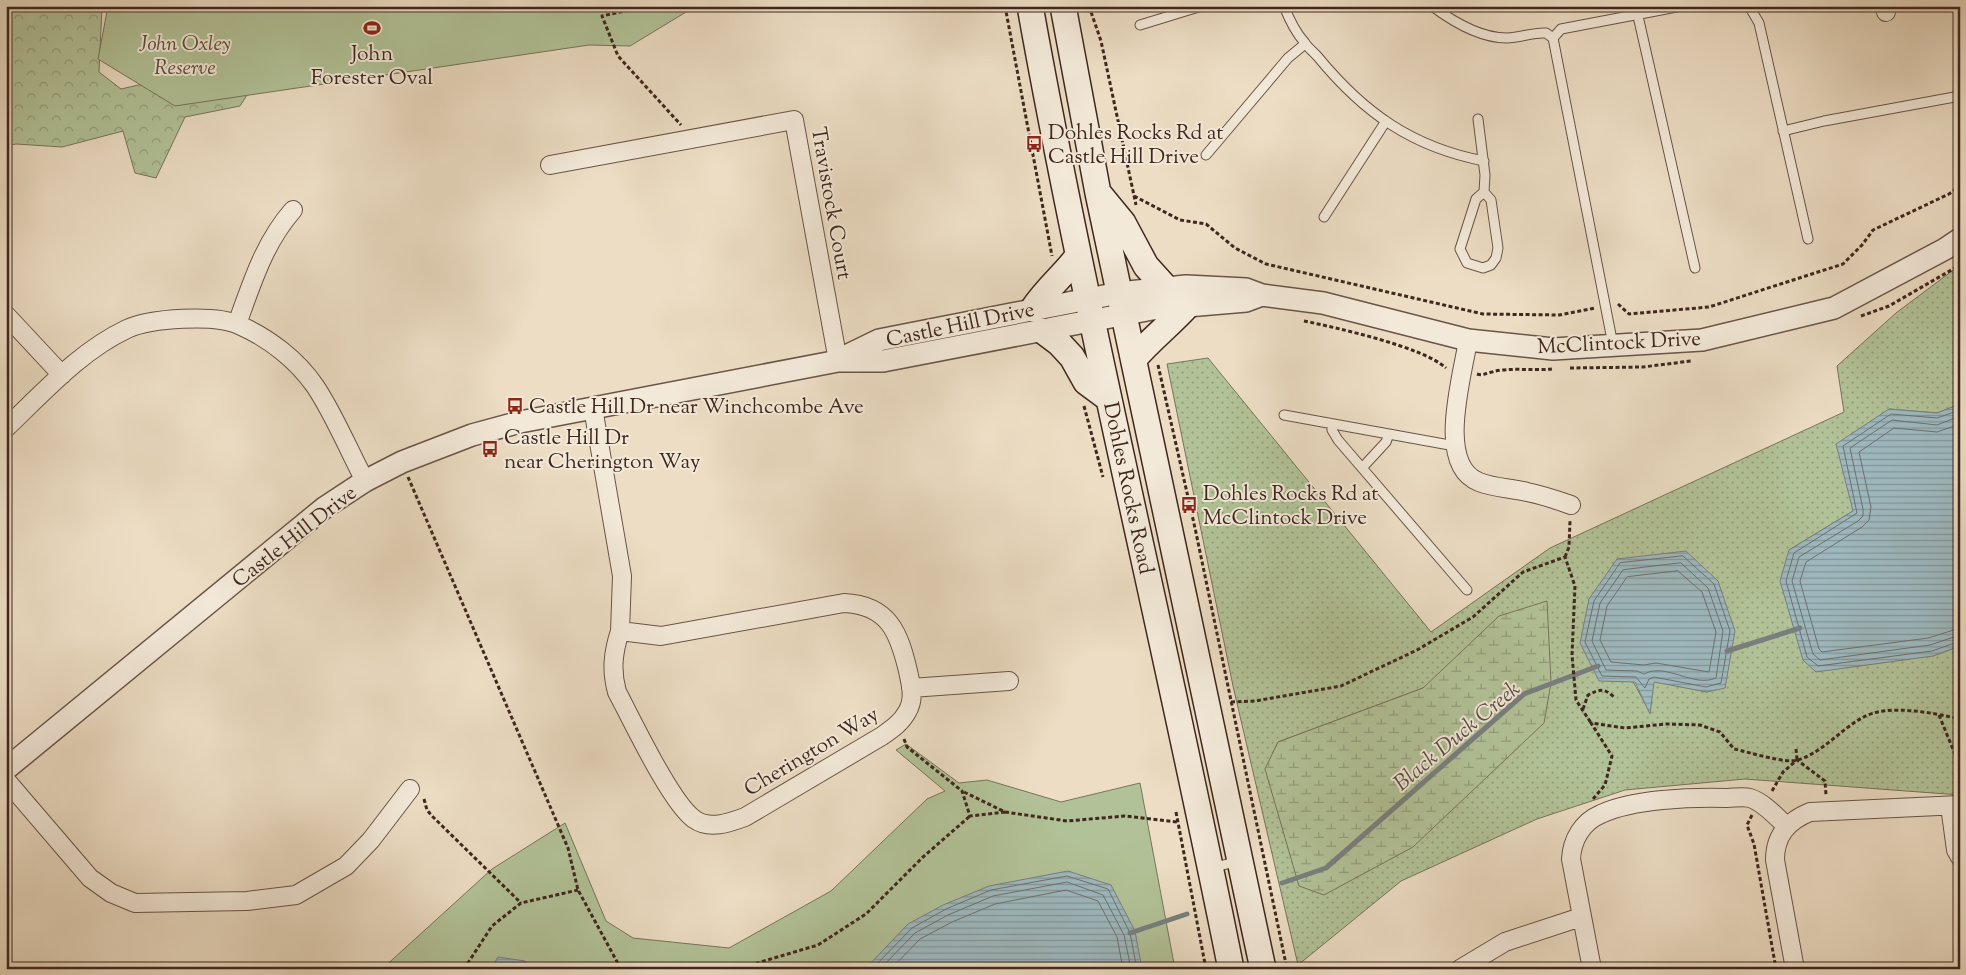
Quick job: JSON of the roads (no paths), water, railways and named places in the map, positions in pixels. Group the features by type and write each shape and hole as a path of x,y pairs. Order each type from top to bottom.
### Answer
{"main road":[{"name":"Dohles Rocks Road","path":"1030,6 1089,310 1178,709 1231,969"},
{"name":"Dohles Rocks Road","path":"1063,6 1098,193 1122,304 1146,358 1263,969"},
{"path":"1098,193 1123,223 1146,266 1165,287"},
{"path":"1078,256 1067,270 1045,290 1038,320 1066,349 1086,382 1109,399"},
{"path":"1146,358 1155,336 1171,324 1188,305"}],"street":[{"name":"Travistock Court","path":"550,165 694,140 794,120 838,361"},
{"path":"237,324 263,254 280,225 293,210"},
{"name":"McClintock Drive","path":"1122,304 1165,287 1246,289 1262,295 1323,303 1468,340 1553,349 1702,340 1834,308 1945,249 1960,239"},
{"name":"McClintock Drive","path":"1089,310 1122,304 1188,305 1246,301 1262,295"},
{"name":"Castle Hill Drive","path":"6,769 324,508 365,481 402,462 472,436 520,422 838,361 883,361 1038,320 1089,310"},
{"path":"6,315 62,375"},
{"path":"6,428 62,375 94,349 128,329 165,319 198,319 237,324 277,347 299,366 316,387 365,481"},
{"path":"1468,340 1459,393 1455,446 1458,461 1465,473 1478,482 1528,492 1571,505"},
{"name":"Cherington Way","path":"593,408 622,576 620,631 612,659 613,676 617,692 675,797 695,820 708,824 726,825 745,817 898,725 907,712 912,700 912,688 896,631 876,611 856,603 844,603 661,636 620,631"},
{"path":"912,688 1009,681"},
{"path":"6,780 90,878 110,893 135,903 247,901 296,895 346,866 371,840 410,789"},
{"path":"1592,969 1571,859 1572,847 1582,828 1600,814 1618,808 1677,799 1749,798 1762,804 1786,826"},
{"path":"1795,969 1775,860 1776,844 1786,826 1797,817 1810,812 1828,810 1956,800 1956,850 1960,857"},
{"path":"1460,969 1505,942 1548,926 1581,918"}],"lane":[{"path":"1140,25 1202,6"},
{"path":"1284,6 1305,44 1343,88 1362,105 1409,136 1457,156 1484,161"},
{"path":"1432,6 1459,23 1482,33 1507,38 1546,33 1553,38 1613,346"},
{"path":"1553,38 1560,29 1638,16 1682,6"},
{"path":"1750,6 1759,22 1808,239"},
{"path":"1638,16 1695,268"},
{"path":"1206,155 1288,58 1305,44"},
{"path":"1783,132 1824,121 1960,96"},
{"path":"1478,119 1484,161 1484,192 1491,200 1498,248 1496,258 1491,264 1483,268 1467,263 1460,249 1476,199 1484,192"},
{"path":"1324,217 1386,121"},
{"path":"1284,415 1455,446"},
{"path":"1332,424 1334,434 1467,590"},
{"path":"1362,468 1386,442 1389,434"},
{"path":"1210,868 1242,861"}],"water":[{"path":"1960,404 1960,646 1933,656 1816,672 1803,660 1780,581 1789,550 1853,511 1836,444 1889,409 1937,413"},
{"path":"1686,551 1718,581 1735,631 1725,688 1707,692 1654,682 1650,714 1635,682 1599,681 1580,643 1589,599 1617,559"},
{"path":"1068,871 1111,885 1135,931 1142,969 865,969 908,924 943,905 989,886"},
{"path":"498,957 525,961 529,969 491,969"}],"waterway":[{"name":"Black Duck Creek","path":"1727,651 1800,628"},
{"name":"Black Duck Creek","path":"1282,883 1326,868 1524,694 1598,666"},
{"name":"Black Duck Creek","path":"1130,933 1187,914"}],"place":[{"name":"John Forester Oval","path":"372,28"},
{"name":"Dohles Rocks Rd at Castle Hill Drive","path":"1034,144"},
{"name":"Castle Hill Dr near Winchcombe Ave","path":"515,406"},
{"name":"Castle Hill Dr near Cherington Way","path":"490,449"},
{"name":"Dohles Rocks Rd at McClintock Drive","path":"1189,505"}],"park label":[{"name":"John Oxley Reserve","path":"185,55"}]}
